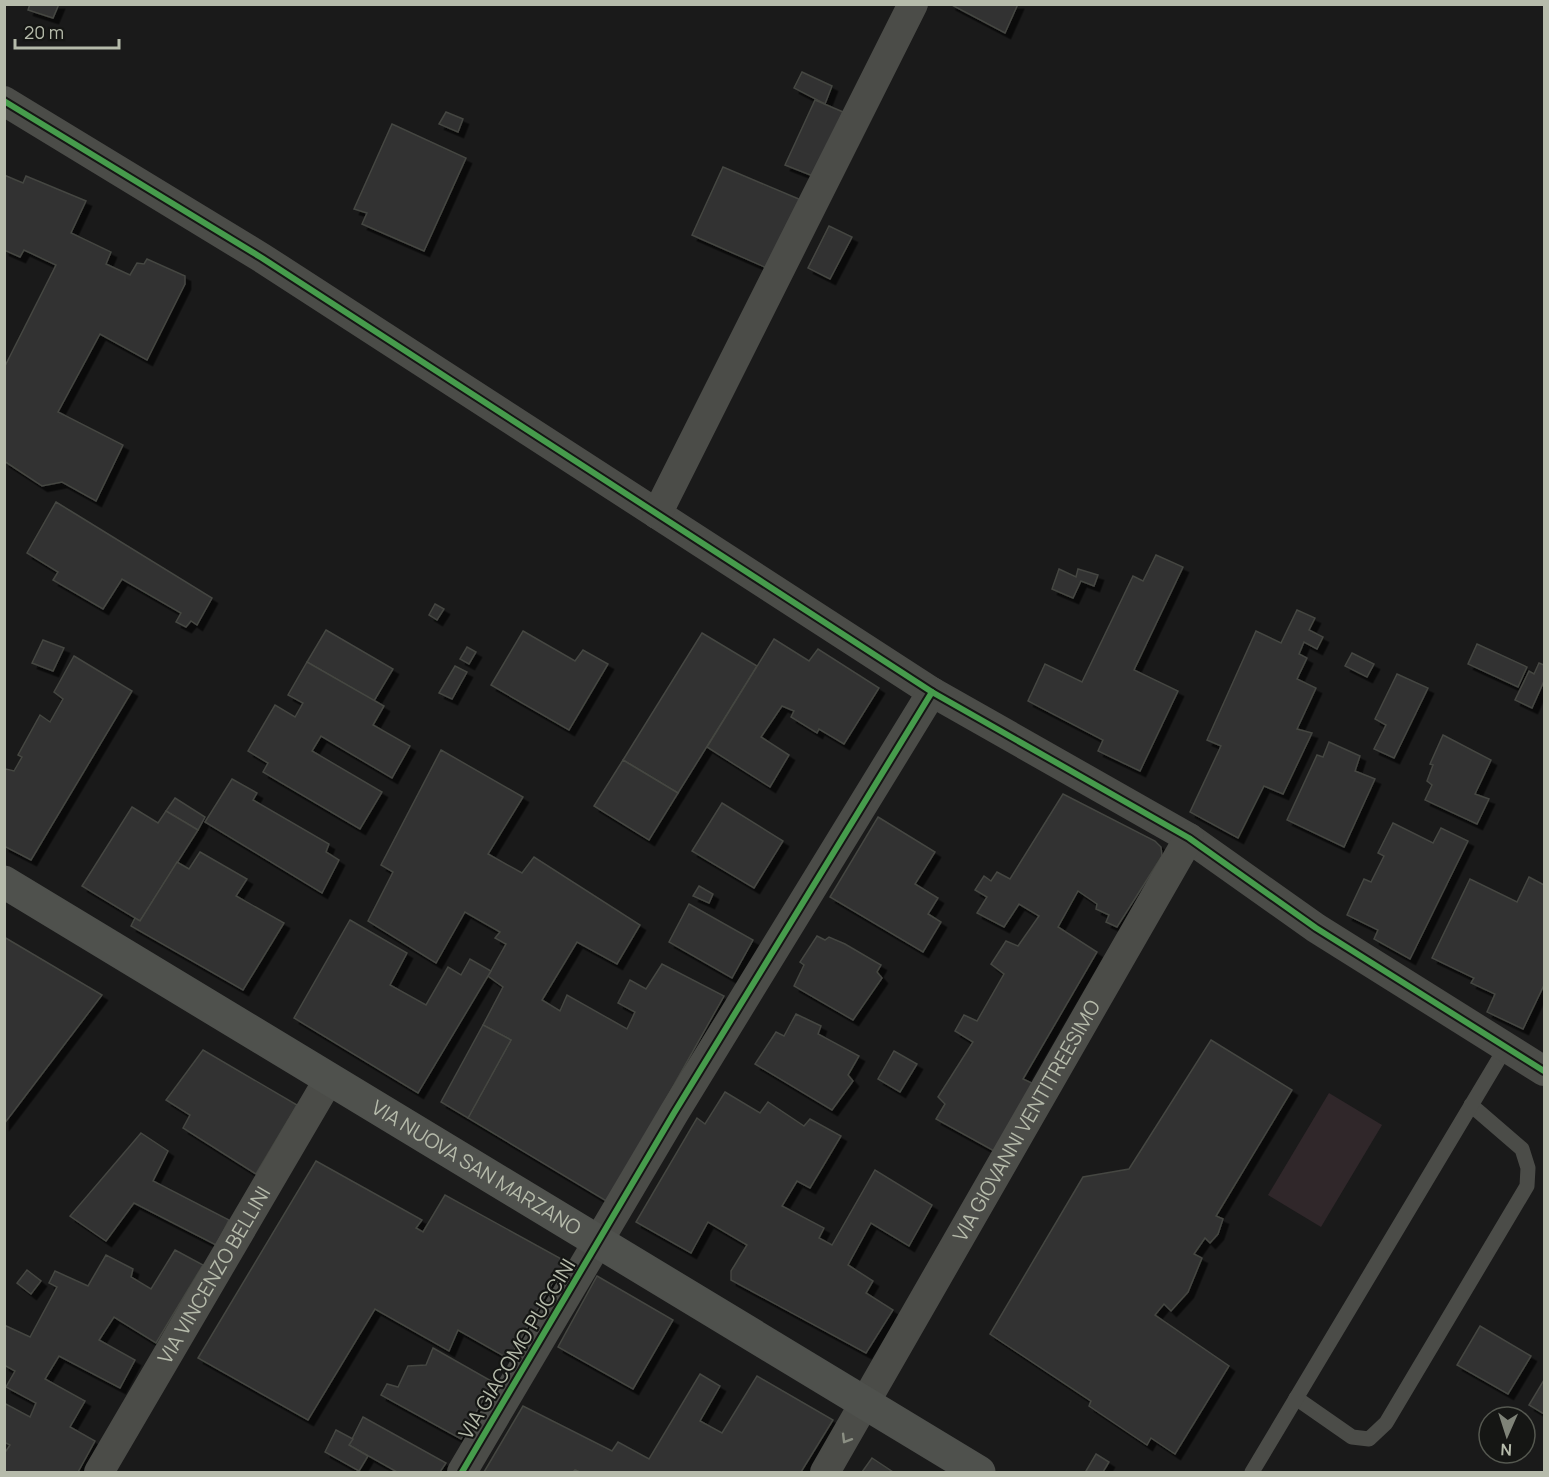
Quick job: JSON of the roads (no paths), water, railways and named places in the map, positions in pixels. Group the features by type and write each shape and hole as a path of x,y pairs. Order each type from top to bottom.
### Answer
{"main road":[{"name":"VIA NUOVA SAN MARZANO","path":"4,882 979,1473"}],"street":[{"path":"657,514 913,4"},
{"path":"4,100 262,258 932,692 1189,838 1316,928 1545,1071"},
{"name":"VIA GIACOMO PUCCINI","path":"462,1473 674,1113 932,692"},
{"name":"VIA GIOVANNI VENTITREESIMO","path":"825,1473 1189,838"},
{"name":"VIA VINCENZO BELLINI","path":"99,1473 329,1078"}],"lane":[{"path":"1252,1473 1506,1047"},
{"path":"1296,1398 1352,1437 1369,1439 1386,1423 1527,1186 1528,1168 1522,1149 1472,1105"}]}
